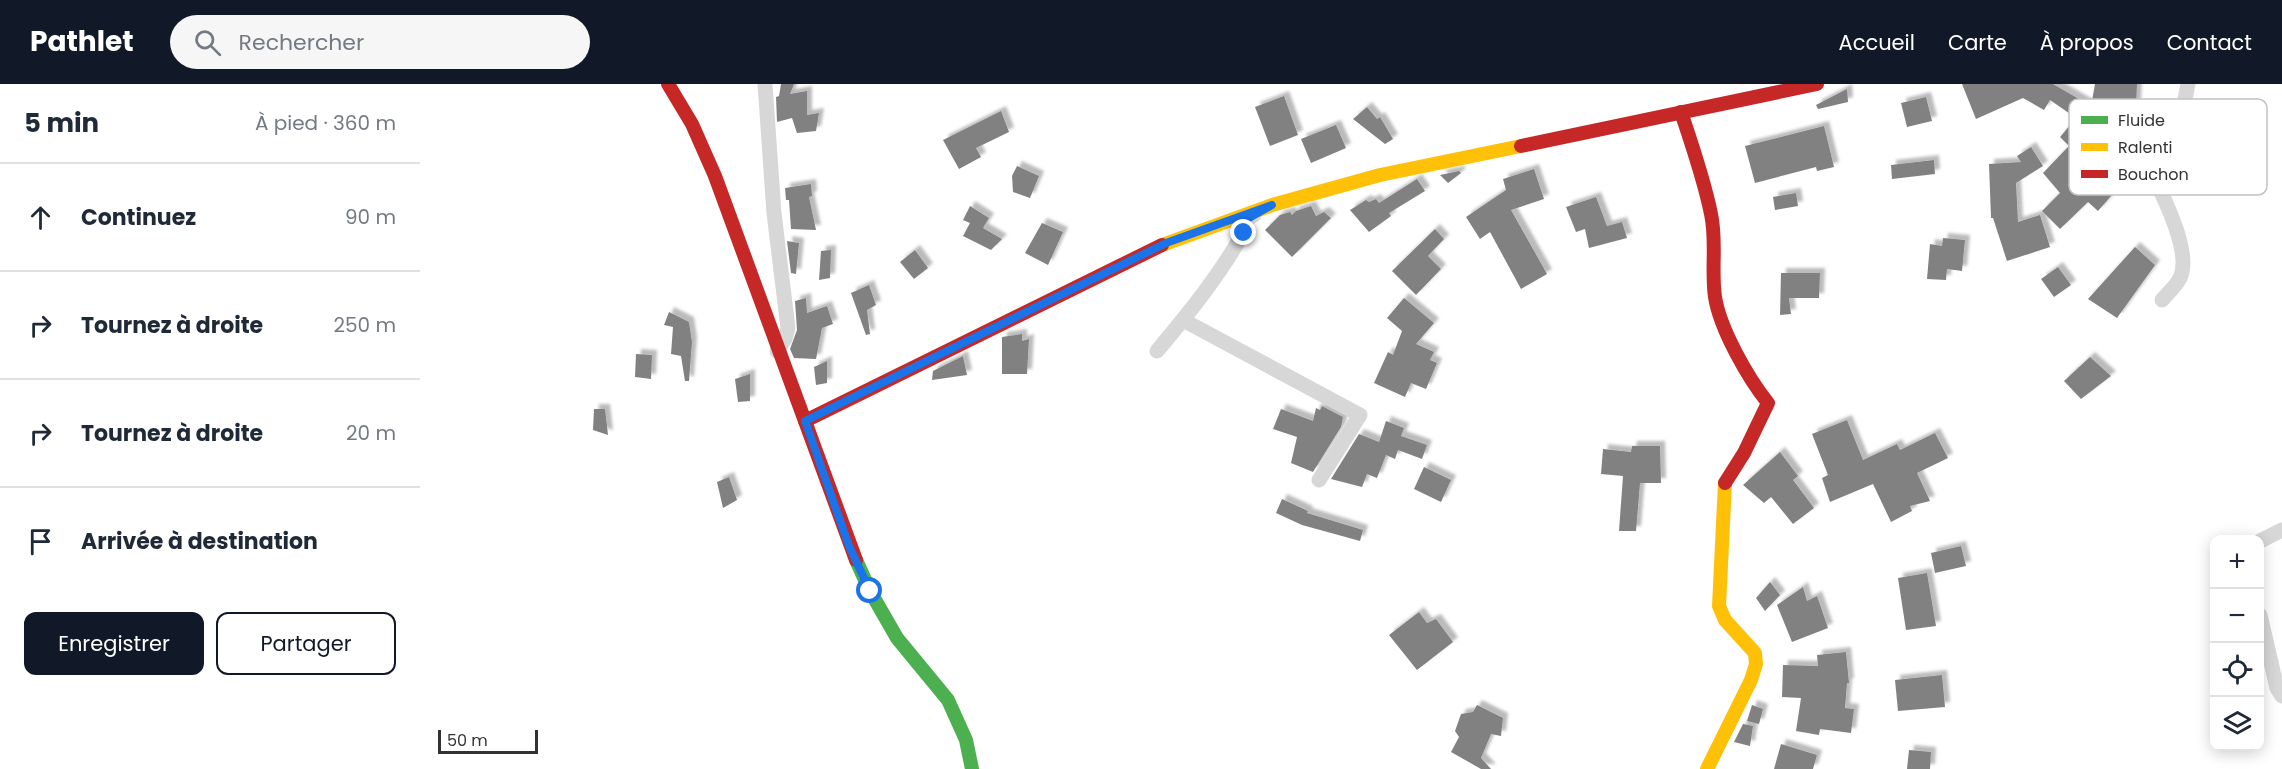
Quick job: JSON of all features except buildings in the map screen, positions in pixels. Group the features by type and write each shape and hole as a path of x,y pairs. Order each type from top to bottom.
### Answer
{"street":[{"path":"668,84 692,124 715,176 849,546 870,591 897,638 948,700 966,740 972,769"},
{"path":"765,84 774,213 788,328 785,339 777,351"},
{"path":"805,421 1166,243 1272,205 1380,174 1817,84"},
{"path":"2185,99 2188,84"},
{"path":"1681,112 1700,169 1712,216 1715,296 1723,328 1756,388 1768,402 1744,453 1723,486 1719,606 1725,620 1755,653 1756,664 1751,680 1707,769"},
{"path":"2161,195 2173,222 2184,266 2180,280 2162,300"},
{"path":"1157,351 1183,320 1236,247 1244,233 1240,223 1272,205"},
{"path":"1183,320 1360,415 1319,480"},
{"path":"2264,539 2282,530"},
{"path":"2264,635 2277,688 2282,696"}],"traffic: fast":[{"path":"856,560 870,591 897,638 948,700 966,740 972,769"}],"traffic: slow":[{"path":"1162,245 1272,205 1380,175 1521,146"},
{"path":"1707,769 1751,680 1756,664 1755,653 1725,620 1719,606 1725,483"}],"traffic: jam":[{"path":"668,84 692,124 715,176 856,560"},
{"path":"1521,146 1817,84"},
{"path":"1681,112 1711,214 1714,235 1714,287 1718,310 1736,353 1768,403 1744,453 1725,483"},
{"path":"805,421 1162,245"}],"route":[{"path":"870,591 849,546 805,421 1166,243 1272,205 1240,223 1244,233"}]}
